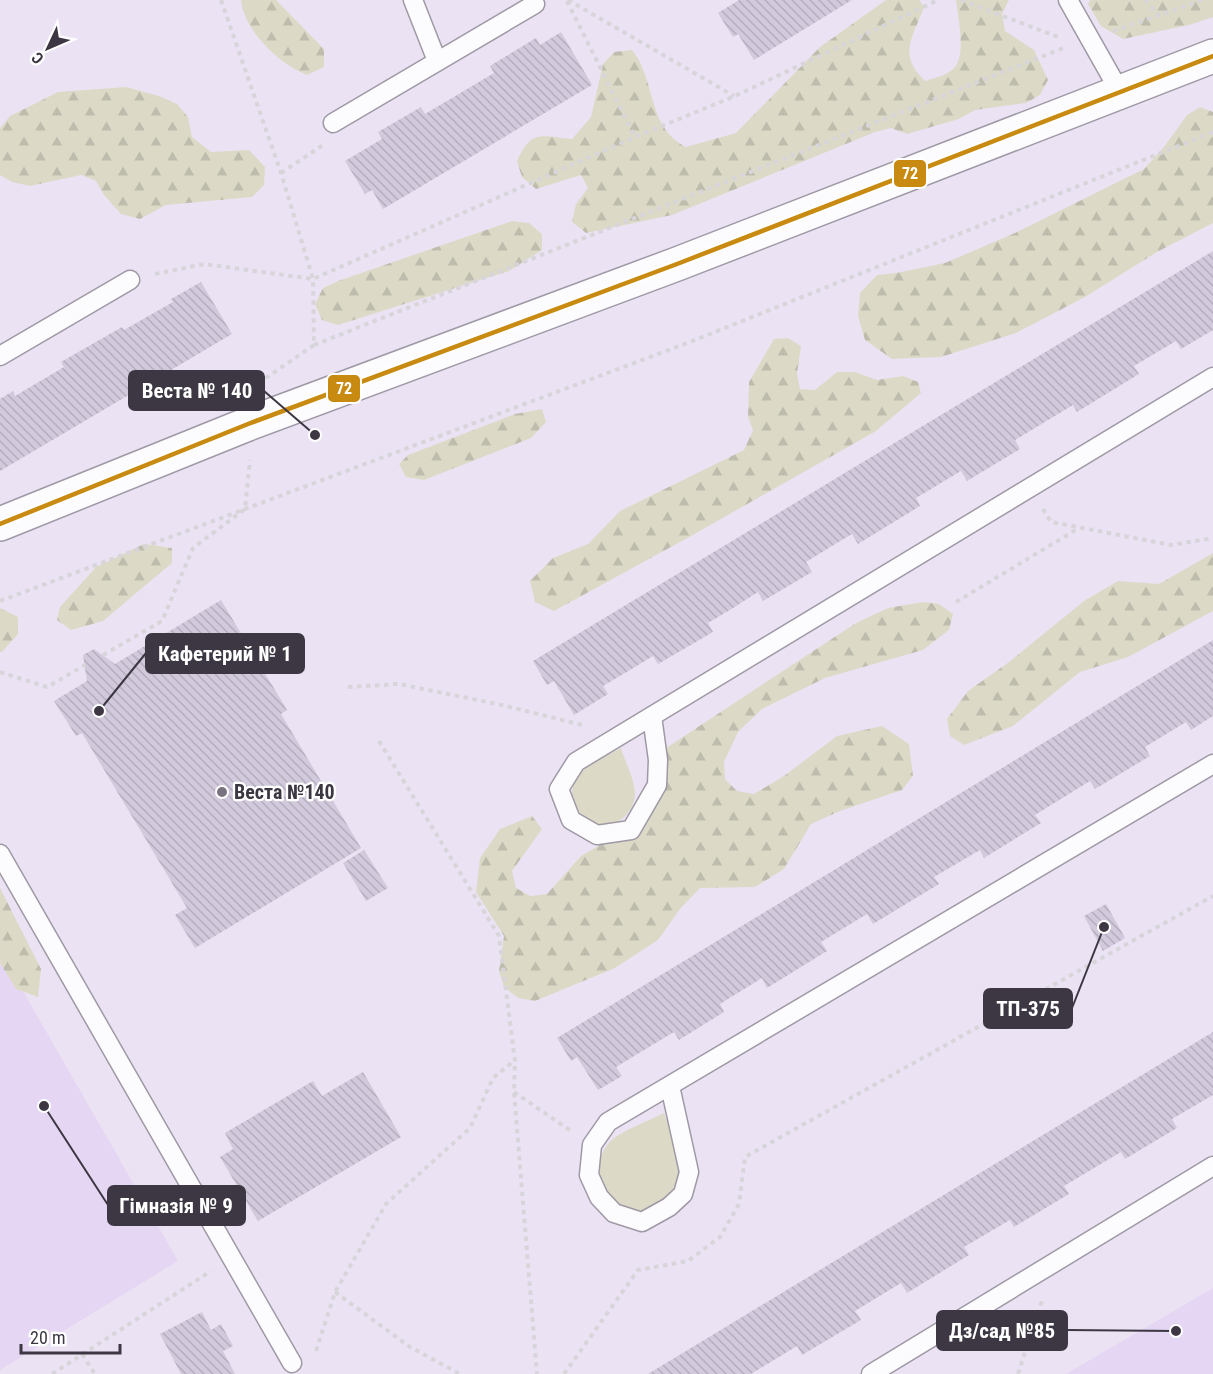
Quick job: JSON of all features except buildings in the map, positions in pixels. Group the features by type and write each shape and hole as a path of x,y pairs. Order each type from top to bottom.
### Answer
{"street":[{"path":"0,524 248,424 677,264 1213,56"}],"lane":[{"path":"413,0 437,61"},
{"path":"1068,0 1120,92"},
{"path":"333,123 535,3"},
{"path":"0,356 130,280"},
{"path":"652,716 658,760 657,784 631,830 597,835 571,820 559,789 576,762 1213,376"},
{"path":"670,1086 689,1172 683,1194 669,1208 642,1222 614,1213 599,1197 589,1175 592,1145 608,1122 1213,764"},
{"path":"0,854 292,1363"},
{"path":"871,1374 1213,1166"}],"path":[{"path":"221,0 281,173 313,279 314,345"},
{"path":"568,0 635,137"},
{"path":"568,0 735,96"},
{"path":"130,280 204,264 313,279 635,137 735,96 938,0"},
{"path":"1145,0 1160,15 1203,0"},
{"path":"258,383 314,345 1075,43"},
{"path":"0,601 701,338 1213,132"},
{"path":"103,655 162,621 193,548 245,509 250,456"},
{"path":"1030,488 1051,522 1171,545 1213,538"},
{"path":"957,602 1080,527"},
{"path":"0,672 47,687 85,665"},
{"path":"348,687 399,684 502,705 621,735"},
{"path":"379,741 499,936 515,1061 514,1092 537,1374"},
{"path":"564,1374 638,1270 688,1261 720,1237 740,1204 745,1157 1213,896"},
{"path":"315,1354 335,1292 386,1204 470,1128 493,1078 515,1061"},
{"path":"514,1092 592,1145"},
{"path":"52,1374 232,1257"},
{"path":"1018,1374 1055,1262"},
{"path":"335,1292 410,1347 460,1374"},
{"path":"82,1354 94,1374"}],"shaded area":[{"path":"0,951 178,1261 0,1370"},
{"path":"1213,1288 1213,1374 1066,1374"}],"green space":[{"path":"241,0 276,0 324,49 324,67 307,75 275,55 256,35 244,12"},
{"path":"886,0 919,0 924,7 912,37 909,54 916,71 925,81 949,72 958,61 961,44 956,0 1009,0 1002,14 1005,31 1034,50 1048,80 1040,95 1026,103 975,110 959,119 907,134 891,128 875,132 672,215 586,233 572,222 576,204 588,188 581,175 536,189 522,177 517,161 532,139 545,136 572,139 591,117 603,64 614,52 632,50 640,62 664,127 673,138 686,147 736,133 820,47"},
{"path":"1090,0 1213,0 1213,17 1189,25 1123,39 1101,26 1088,4"},
{"path":"126,87 159,96 177,104 188,117 192,137 211,152 249,150 265,167 264,185 252,197 166,205 140,219 121,214 104,195 96,181 81,175 30,186 12,182 0,175 0,128 10,116 58,92"},
{"path":"1200,107 1213,112 1213,223 1157,252 1085,297 1016,333 941,357 892,359 865,340 858,316 860,293 877,275 945,263 1015,233 1144,169 1164,147 1187,115"},
{"path":"512,221 529,223 542,234 542,250 509,271 338,325 322,320 315,304 323,288"},
{"path":"788,338 801,346 797,374 800,389 815,390 837,372 855,372 877,380 903,376 918,382 921,393 876,431 554,611 535,602 530,581 553,558 588,544 620,511 744,450 753,430 748,417 749,382 774,339"},
{"path":"542,409 546,422 531,438 424,480 406,477 399,464 408,455 515,414"},
{"path":"144,544 172,548 172,563 103,621 71,630 57,620 60,607 96,567"},
{"path":"1213,553 1213,611 1128,657 1080,672 1013,726 964,745 950,736 947,719 968,691 1009,662 1084,601 1118,581 1159,584"},
{"path":"923,602 939,604 953,614 949,630 923,650 825,678 762,709 738,732 724,762 725,779 737,791 754,794 784,776 837,736 882,726 909,744 913,776 902,790 840,811 811,824 784,869 755,887 700,888 680,909 658,940 615,968 535,1001 518,998 504,987 499,971 504,936 476,892 480,858 500,829 532,816 542,829 512,871 516,888 530,896 547,894 581,856 641,821 660,752 856,623 888,608"},
{"path":"0,608 18,617 18,634 2,652 0,652"},
{"path":"621,748 633,781 635,792 632,807 616,823 602,826 595,824 577,810 572,796 574,782 587,767"},
{"path":"0,888 41,969 38,997 16,989 0,963"},
{"path":"664,1113 678,1160 679,1175 676,1187 666,1199 653,1208 634,1211 622,1208 605,1191 599,1168 602,1155 613,1139"}],"transit line":[{"name":"72","path":"0,524 248,424 677,264 1213,56"}],"place":[{"name":"Веста № 140","path":"315,435"},
{"name":"Кафетерий № 1","path":"99,711"},
{"name":"Веста №140","path":"222,792"},
{"name":"ТП-375","path":"1104,927"},
{"name":"Гімназія № 9","path":"44,1106"},
{"name":"Дз/сад №85","path":"1176,1331"}]}
